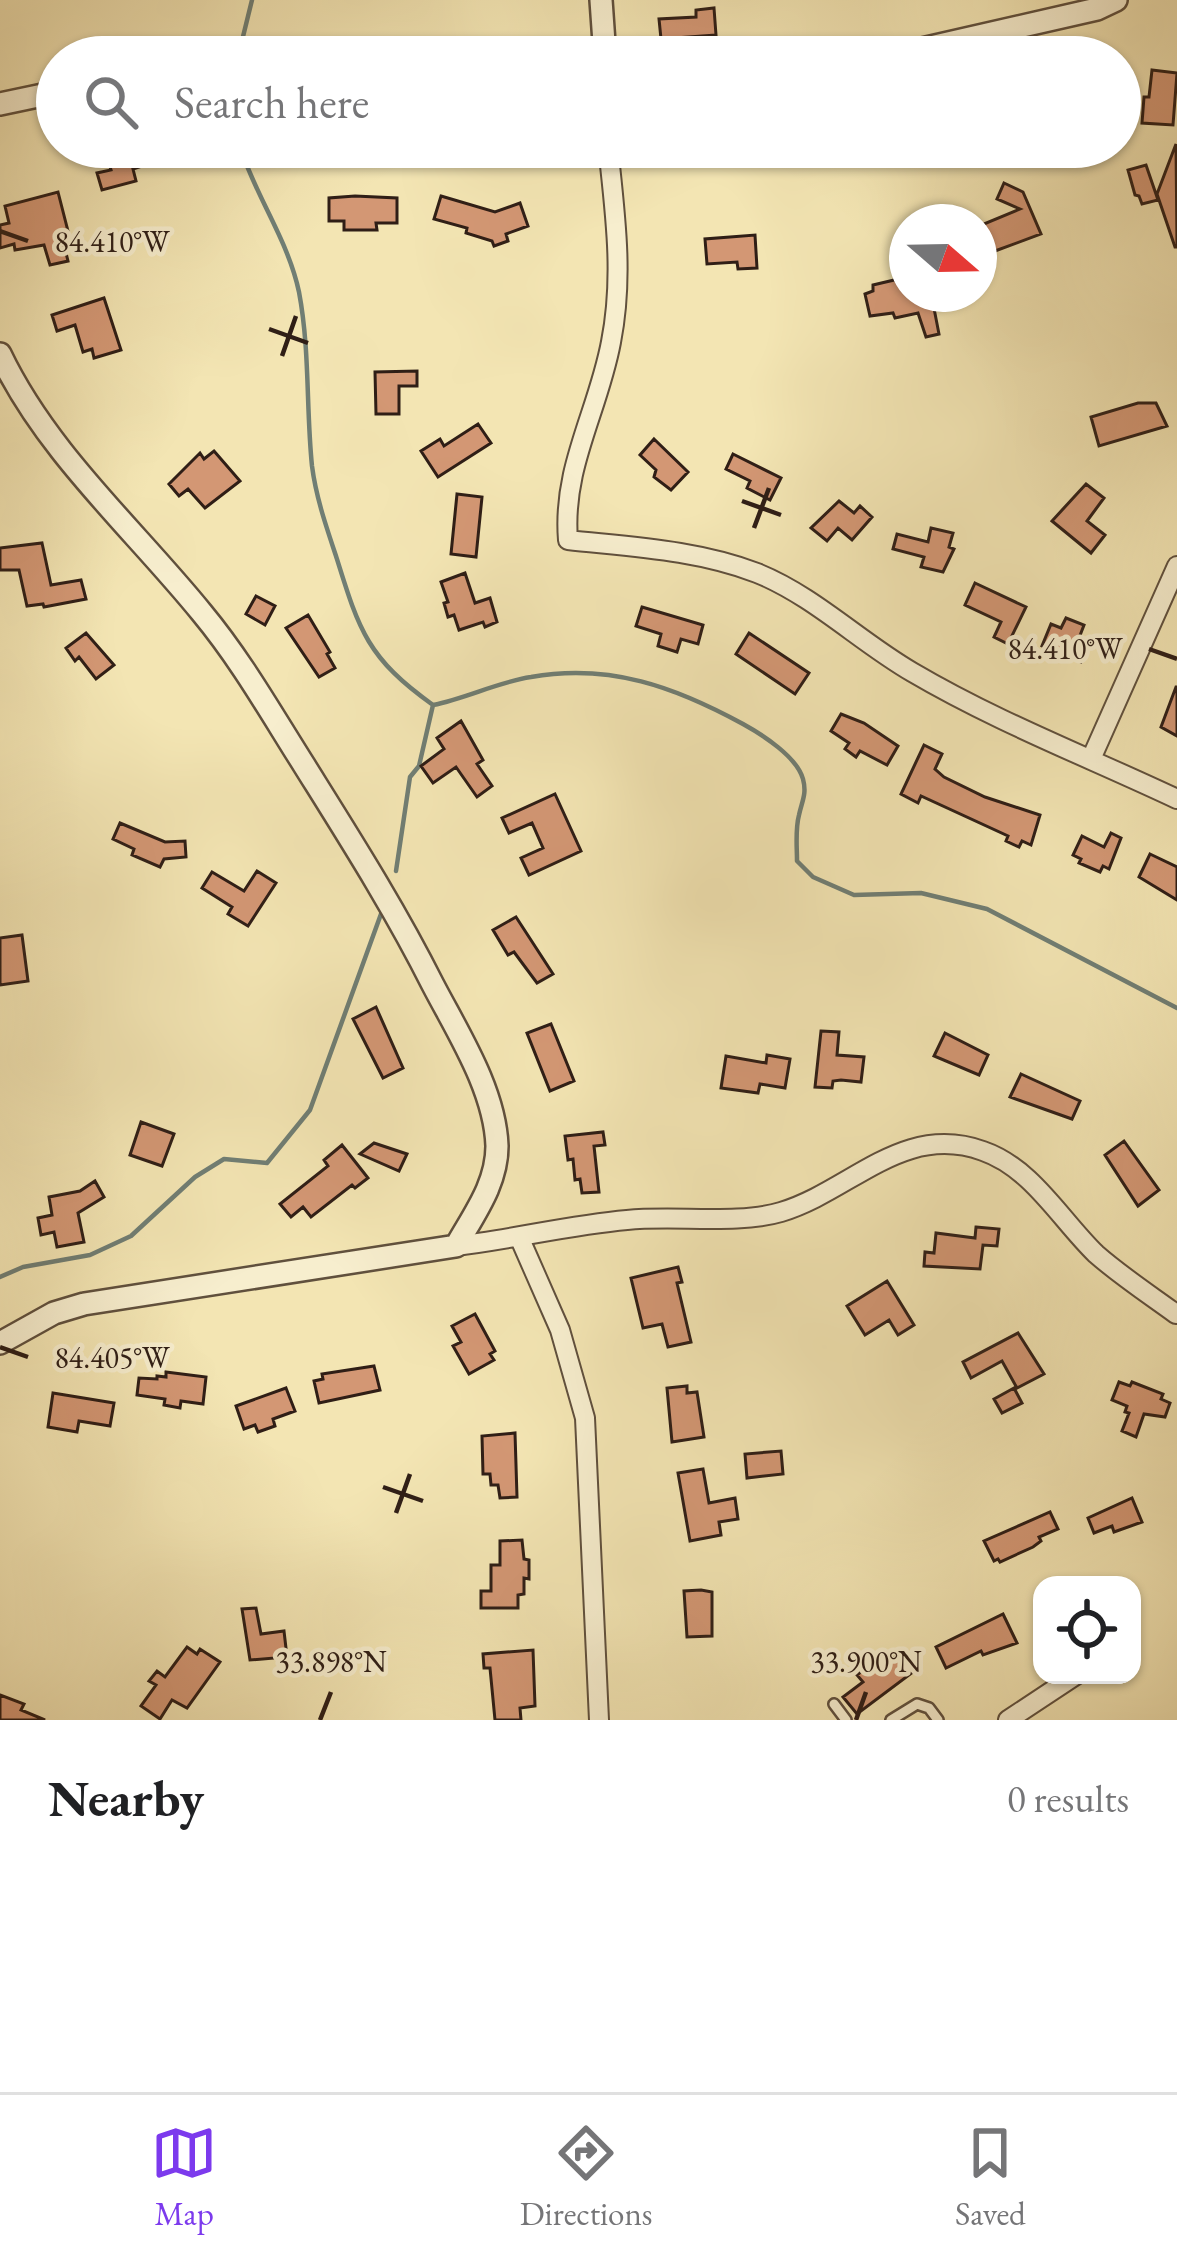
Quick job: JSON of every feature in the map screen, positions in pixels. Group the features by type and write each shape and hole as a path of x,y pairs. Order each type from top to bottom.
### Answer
{"street":[{"path":"601,0 604,36"},
{"path":"978,36 1097,9 1115,0"},
{"path":"0,104 36,96"},
{"path":"610,168 618,241 617,304 604,373 569,479 568,540 677,551 757,573 926,680 998,719 1177,799"},
{"path":"0,354 51,436 239,661 417,953 476,1072 496,1131 488,1190 456,1246"},
{"path":"1091,759 1177,566"},
{"path":"0,1343 54,1313 85,1304 628,1220 777,1214 807,1203 896,1152 951,1144 984,1151 1014,1167 1096,1254 1176,1314"},
{"path":"520,1239 560,1330 585,1418 599,1720"},
{"path":"1008,1720 1062,1684"}],"lane":[{"path":"834,1704 846,1720"},
{"path":"891,1720 917,1704 938,1720"}],"building":[{"path":"714,8 716,35 661,36 659,19 696,17 696,10"},
{"path":"1152,70 1177,73 1173,125 1142,123"},
{"path":"1176,144 1177,247 1175,247 1157,194"},
{"path":"1146,165 1158,200 1142,204 1135,195 1128,170"},
{"path":"136,168 136,181 102,190 97,173"},
{"path":"1004,183 1023,192 1041,234 997,250 997,219 1020,209 997,199"},
{"path":"58,192 70,239 63,241 68,261 50,265 44,245 0,248 0,225 9,223 5,206"},
{"path":"441,196 495,212 520,203 528,226 506,234 508,241 494,246 492,241 466,233 467,228 434,219"},
{"path":"329,198 397,198 397,223 376,223 377,230 344,230 344,221 329,221"},
{"path":"755,235 757,268 738,269 737,262 707,264 705,239"},
{"path":"889,281 889,312 935,312 939,334 926,337 918,313 870,316 865,294 873,291 873,285"},
{"path":"104,298 121,350 94,358 92,349 83,352 75,325 57,331 52,315"},
{"path":"417,371 417,386 399,386 399,414 376,414 375,372"},
{"path":"1138,403 1156,403 1167,426 1099,446 1091,417"},
{"path":"478,424 491,443 438,477 421,451 440,439 444,446"},
{"path":"654,439 688,472 671,490 654,477 656,470 640,455"},
{"path":"214,451 240,481 205,508 188,489 179,496 169,484 200,453 204,459"},
{"path":"733,454 781,478 770,500 747,488 750,481 726,469"},
{"path":"1086,484 1104,498 1087,521 1105,535 1091,553 1052,521"},
{"path":"457,494 482,497 476,557 451,554"},
{"path":"839,501 854,513 860,506 872,517 852,540 838,528 827,541 811,528"},
{"path":"931,528 953,533 949,547 954,549 943,572 921,567 924,557 893,549 897,534 928,542"},
{"path":"42,543 51,585 81,580 86,599 27,606 19,570 0,570 0,548"},
{"path":"465,573 475,603 490,598 497,622 459,630 454,615 448,617 441,582"},
{"path":"975,583 1026,607 1008,644 994,637 1001,622 965,605"},
{"path":"256,596 275,606 265,625 246,614"},
{"path":"642,607 703,625 698,644 681,639 677,652 658,646 661,634 636,626"},
{"path":"308,615 335,668 319,677 286,628"},
{"path":"1066,618 1084,625 1079,638 1090,642 1081,662 1042,646 1051,624 1061,628"},
{"path":"86,633 114,665 96,679 66,648"},
{"path":"749,633 809,673 795,694 736,654"},
{"path":"1177,687 1177,736 1161,727"},
{"path":"841,714 898,746 887,765 845,749 849,743 831,731"},
{"path":"461,721 483,760 477,764 492,786 477,797 456,767 433,783 421,766 444,749 437,738"},
{"path":"924,745 942,754 935,769 944,777 1040,815 1031,845 1022,841 1019,847 1006,841 1008,836 921,796 918,803 901,794"},
{"path":"555,794 581,851 529,875 521,858 543,848 532,823 509,833 502,818"},
{"path":"120,823 165,842 185,841 186,857 164,859 160,867 132,855 134,849 113,839"},
{"path":"1111,833 1121,838 1109,869 1103,866 1100,872 1073,855 1082,836 1104,847"},
{"path":"1150,854 1177,867 1177,900 1139,877"},
{"path":"257,871 276,883 248,926 228,914 232,907 202,888 212,872 244,891"},
{"path":"516,917 553,974 537,983 514,952 508,955 493,930"},
{"path":"22,935 28,981 0,985 0,938"},
{"path":"376,1007 403,1068 383,1078 353,1019"},
{"path":"551,1024 574,1081 550,1091 527,1033"},
{"path":"821,1031 839,1032 837,1055 864,1057 861,1082 841,1080 833,1081 832,1088 815,1087"},
{"path":"945,1033 988,1055 979,1075 934,1056"},
{"path":"767,1055 790,1059 785,1088 760,1084 758,1093 721,1088 726,1056 766,1063"},
{"path":"1021,1074 1080,1101 1072,1119 1010,1097"},
{"path":"141,1122 174,1134 162,1166 130,1155"},
{"path":"603,1132 605,1145 594,1146 599,1192 582,1193 573,1159 568,1160 565,1136"},
{"path":"1124,1141 1159,1190 1138,1206 1105,1155"},
{"path":"374,1143 407,1154 399,1171 360,1154"},
{"path":"342,1145 368,1178 311,1217 303,1207 291,1217 280,1204 328,1166 324,1160"},
{"path":"95,1181 104,1197 78,1213 84,1242 57,1247 54,1232 41,1235 38,1218 52,1215 49,1197 80,1191"},
{"path":"976,1227 999,1229 997,1246 983,1245 980,1269 924,1266 925,1252 934,1253 936,1233 975,1238"},
{"path":"678,1267 682,1282 677,1283 691,1342 668,1347 662,1324 643,1328 631,1278"},
{"path":"887,1281 914,1325 898,1335 889,1320 865,1335 847,1306"},
{"path":"475,1314 495,1351 490,1354 494,1360 469,1374 453,1346 461,1342 452,1326"},
{"path":"1018,1333 1044,1374 1017,1388 1002,1361 971,1378 963,1362"},
{"path":"374,1366 380,1390 319,1403 314,1381 323,1379 322,1374"},
{"path":"166,1372 206,1377 203,1404 181,1401 180,1408 164,1405 165,1399 137,1395 139,1378 166,1377"},
{"path":"1119,1382 1163,1394 1161,1399 1170,1403 1165,1417 1144,1414 1136,1437 1122,1431 1127,1406 1112,1400"},
{"path":"687,1386 687,1393 697,1392 704,1437 672,1442 667,1388"},
{"path":"286,1388 295,1411 273,1419 275,1426 258,1432 255,1425 244,1429 236,1406"},
{"path":"1014,1388 1022,1403 1002,1413 994,1399"},
{"path":"53,1393 114,1403 110,1426 79,1421 77,1432 48,1427"},
{"path":"515,1433 517,1497 500,1498 498,1485 491,1485 490,1474 483,1474 482,1436"},
{"path":"781,1451 783,1474 747,1478 745,1454"},
{"path":"703,1469 709,1503 735,1498 738,1519 719,1522 721,1535 690,1541 678,1473"},
{"path":"1132,1498 1142,1522 1094,1533 1088,1518"},
{"path":"1050,1512 1058,1529 1039,1537 1041,1541 1033,1547 994,1561 984,1541"},
{"path":"522,1540 529,1579 524,1578 518,1608 481,1608 481,1591 491,1591 491,1565 500,1565 500,1541"},
{"path":"684,1591 712,1592 712,1636 687,1637"},
{"path":"256,1608 261,1634 284,1631 287,1657 250,1660 242,1609"},
{"path":"1003,1614 1017,1643 983,1655 981,1651 946,1668 936,1647"},
{"path":"187,1647 220,1662 187,1708 172,1700 160,1719 141,1706 156,1685 149,1681 157,1671 165,1677"},
{"path":"533,1650 535,1706 520,1708 521,1720 495,1720 490,1668 484,1668 483,1654"},
{"path":"899,1654 913,1672 857,1714 843,1697 863,1682 857,1675 873,1662 879,1670"},
{"path":"0,1695 24,1704 21,1710 45,1720 0,1720"}],"waterway":[{"path":"243,36 252,0"},
{"path":"248,168 299,292 312,466 322,511 359,623 393,672 433,705 519,679 560,673 641,681 692,699 760,734 800,771 804,789 797,861 813,877 854,895 921,893 987,909 1177,1008"},
{"path":"396,871 410,777 419,766 433,705"},
{"path":"0,1277 23,1267 90,1255 131,1236 195,1177 224,1159 267,1163 310,1110 381,914"}]}
